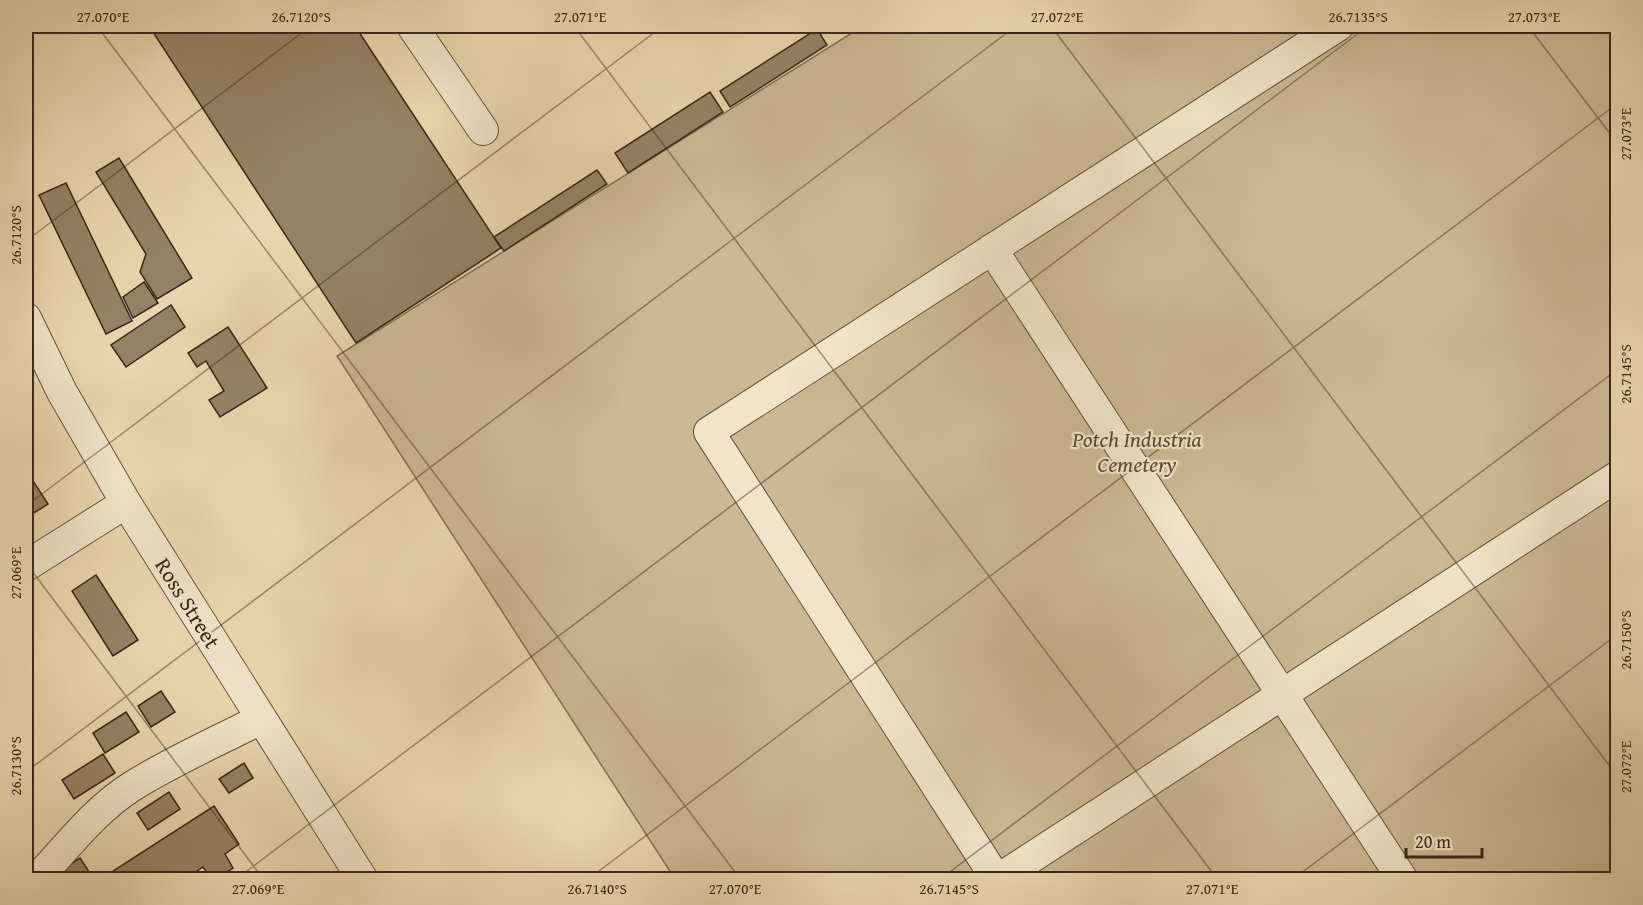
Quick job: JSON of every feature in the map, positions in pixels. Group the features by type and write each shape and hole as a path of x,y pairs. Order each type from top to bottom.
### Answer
{"street":[{"path":"412,26 483,130"},
{"path":"1338,26 709,432 997,879 1617,476"},
{"path":"992,249 1403,879"},
{"name":"Ross Street","path":"26,318 62,392 126,503 363,879"},
{"path":"26,566 126,503"},
{"path":"40,879 45,870 90,821 130,788 261,719"}],"green space":[{"name":"Potch Industria Cemetery","path":"863,26 1617,26 1617,879 675,879 337,356"}],"building":[{"path":"149,26 355,26 501,248 356,343"},
{"path":"817,29 827,45 730,107 720,91"},
{"path":"710,92 723,112 628,173 615,153"},
{"path":"119,158 192,278 157,299 140,272 146,254 96,172"},
{"path":"597,170 607,184 504,251 494,237"},
{"path":"66,183 132,321 106,334 39,195"},
{"path":"144,282 158,303 133,318 123,297"},
{"path":"171,305 185,327 126,367 111,345"},
{"path":"228,327 267,388 220,417 209,400 224,391 206,361 197,367 188,353"},
{"path":"26,470 48,504 26,518"},
{"path":"96,575 138,640 113,656 72,591"},
{"path":"161,691 175,712 151,727 138,706"},
{"path":"126,712 139,732 105,753 93,733"},
{"path":"103,754 115,773 74,799 62,780"},
{"path":"244,763 253,778 229,793 219,779"},
{"path":"169,792 180,809 148,830 137,813"},
{"path":"214,806 239,844 225,854 233,868 215,880 212,880 203,867 184,880 114,880 110,873"},
{"path":"80,858 93,878 91,880 54,880 52,876"}]}
